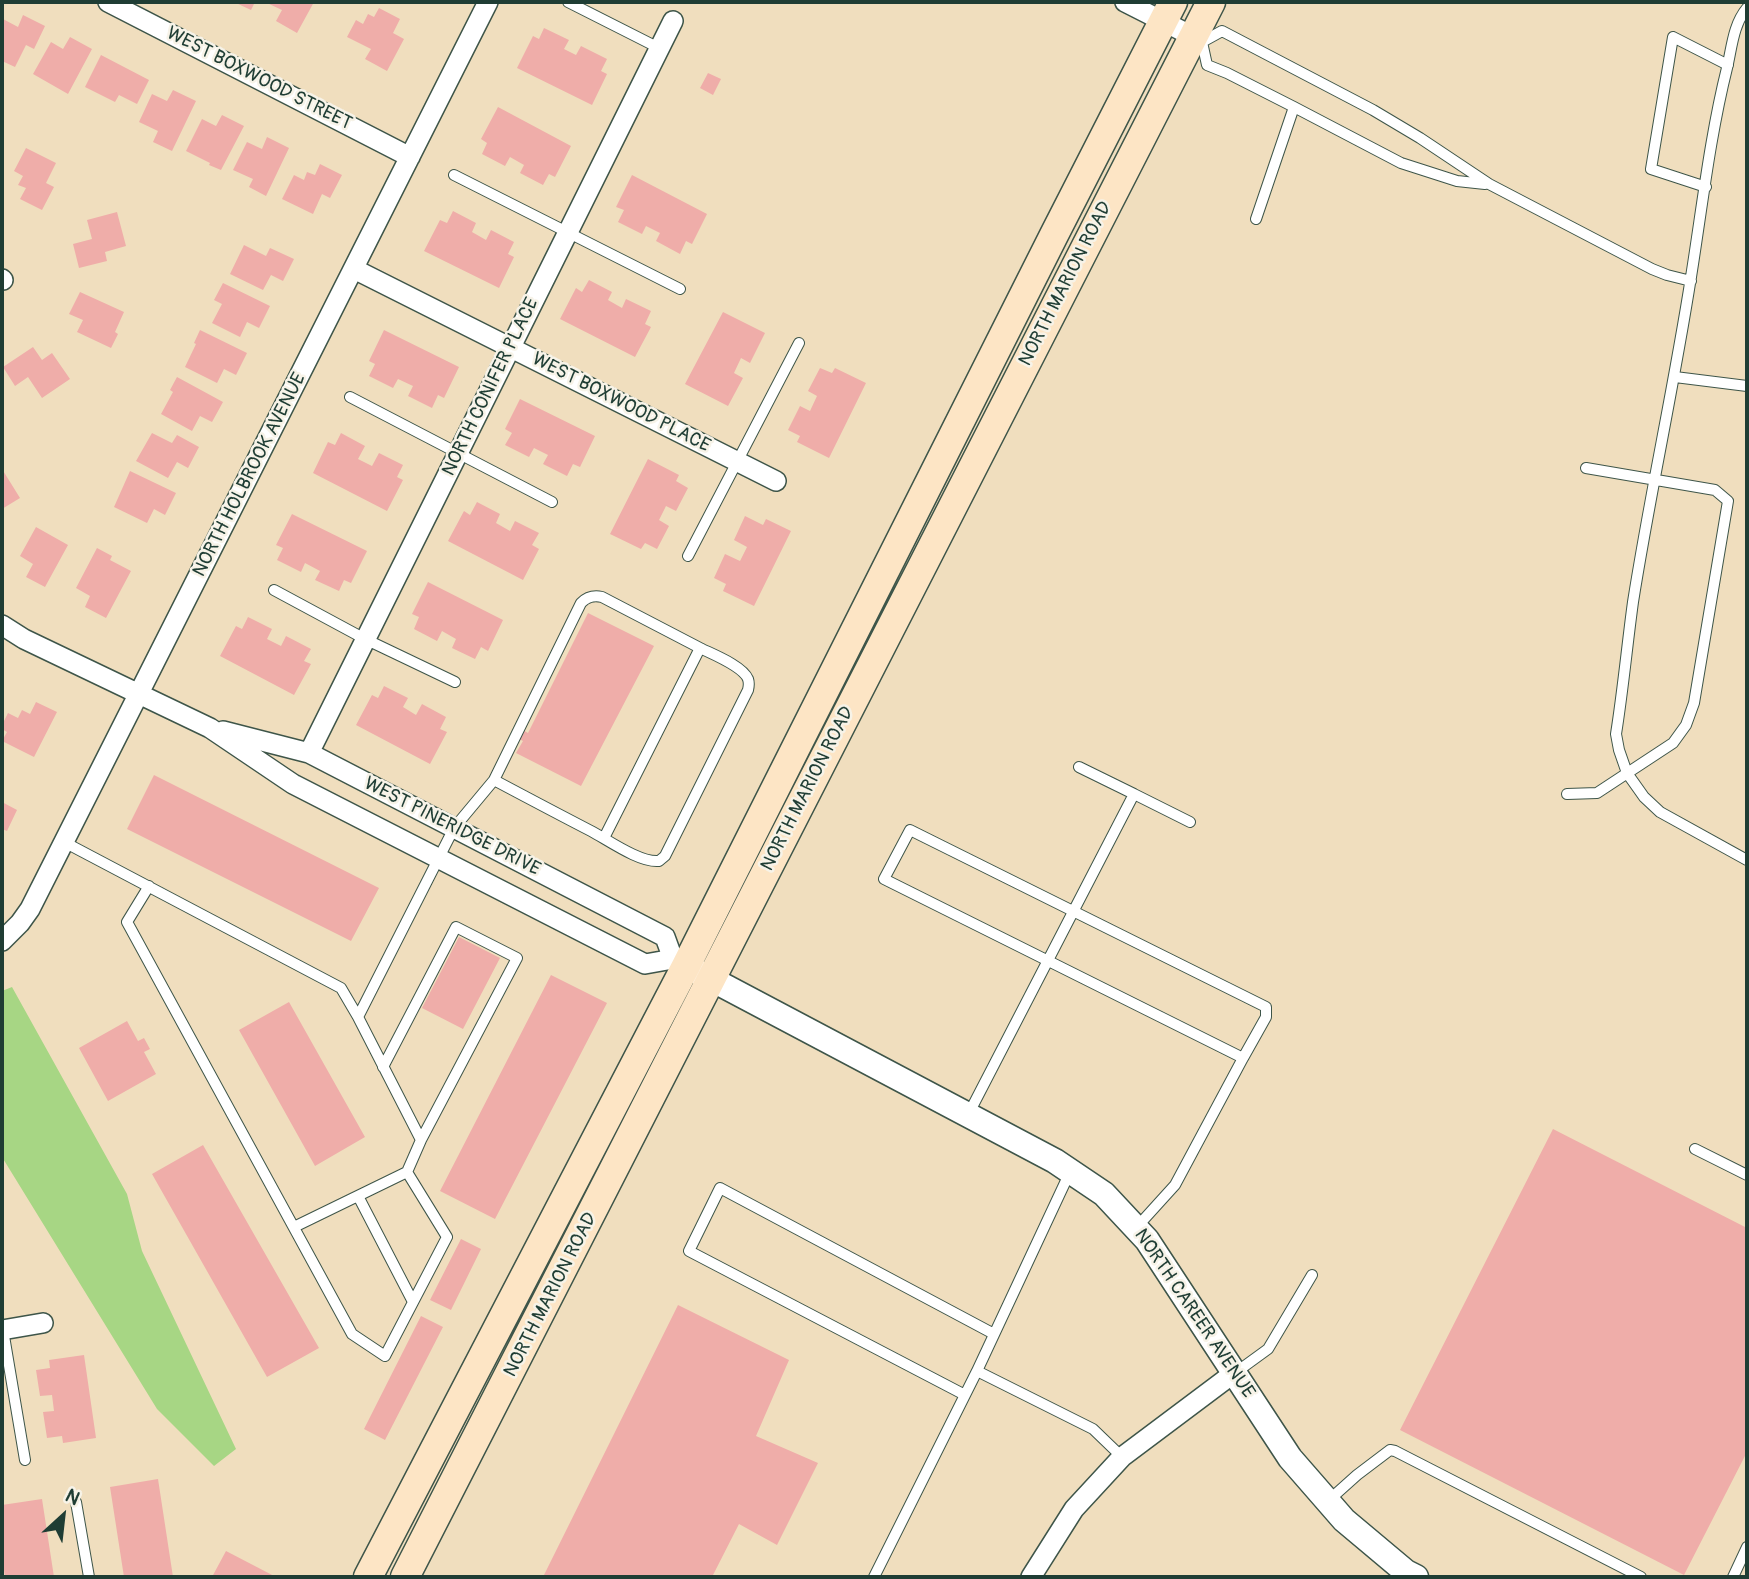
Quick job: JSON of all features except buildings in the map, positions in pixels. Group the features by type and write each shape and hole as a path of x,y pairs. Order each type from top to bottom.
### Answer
{"main road":[{"name":"NORTH MARION ROAD","path":"405,1577 648,1106 711,978 1198,39 1211,2"},
{"name":"NORTH MARION ROAD","path":"369,1577 679,962 1168,12"}],"street":[{"name":"WEST BOXWOOD STREET","path":"108,2 410,157"},
{"name":"NORTH HOLBROOK AVENUE","path":"2,941 30,909 488,2"},
{"path":"1125,2 1168,12 1198,39"},
{"name":"NORTH CONIFER PLACE","path":"309,753 673,21"},
{"name":"WEST BOXWOOD PLACE","path":"354,269 776,481"},
{"name":"WEST PINERIDGE DRIVE","path":"2,625 24,639 210,728 293,784 645,964 679,962 665,937 309,753 210,728"},
{"name":"NORTH CAREER AVENUE","path":"679,962 1055,1161 1104,1194 1147,1240 1290,1458 1344,1520 1414,1577"},
{"path":"3,1330 43,1323"},
{"path":"1031,1577 1074,1509 1122,1457 1234,1373"}],"lane":[{"path":"568,2 659,48"},
{"path":"1747,8 1741,16 1743,27 1733,35 1721,90 1675,377 1633,604 1616,734 1628,773 1644,797 1660,812 1747,860"},
{"path":"1489,184 1457,181 1401,163 1207,65 1198,39 1223,31 1373,110 1489,184 1652,269 1691,281"},
{"path":"1706,187 1651,169 1673,37 1728,65"},
{"path":"1256,219 1294,107"},
{"path":"454,175 680,289"},
{"path":"688,556 799,343"},
{"path":"1675,377 1747,386"},
{"path":"349,397 552,502"},
{"path":"1567,794 1597,793 1673,743 1686,725 1695,703 1728,502 1715,490 1586,468"},
{"path":"274,590 365,639 455,682"},
{"path":"358,1017 454,828 494,780 581,603 586,598 602,597 740,669 749,681 748,690 660,861 641,858 494,780"},
{"path":"604,838 700,648"},
{"path":"1079,767 1190,822"},
{"path":"967,1115 1075,912 1134,794"},
{"path":"1136,1228 1175,1185 1266,1017 1266,1007 910,830 884,879 1243,1058"},
{"path":"64,842 341,988 421,1140"},
{"path":"149,886 127,922 352,1334 385,1356 447,1237 407,1171"},
{"path":"294,1227 407,1171 517,957 456,927 383,1067"},
{"path":"1695,1149 1747,1175"},
{"path":"874,1577 977,1371 1070,1172"},
{"path":"965,1395 689,1251 720,1188 994,1334"},
{"path":"358,1196 413,1302"},
{"path":"1234,1373 1268,1349 1312,1275"},
{"path":"3,1330 25,1460"},
{"path":"977,1371 1093,1429 1122,1457"},
{"path":"1328,1501 1390,1450 1395,1451 1641,1577"},
{"path":"76,1502 89,1577"},
{"path":"1732,1577 1747,1547"}],"green space":[{"path":"12,987 127,1194 142,1251 236,1449 214,1466 157,1409 2,1157 2,991"}]}
